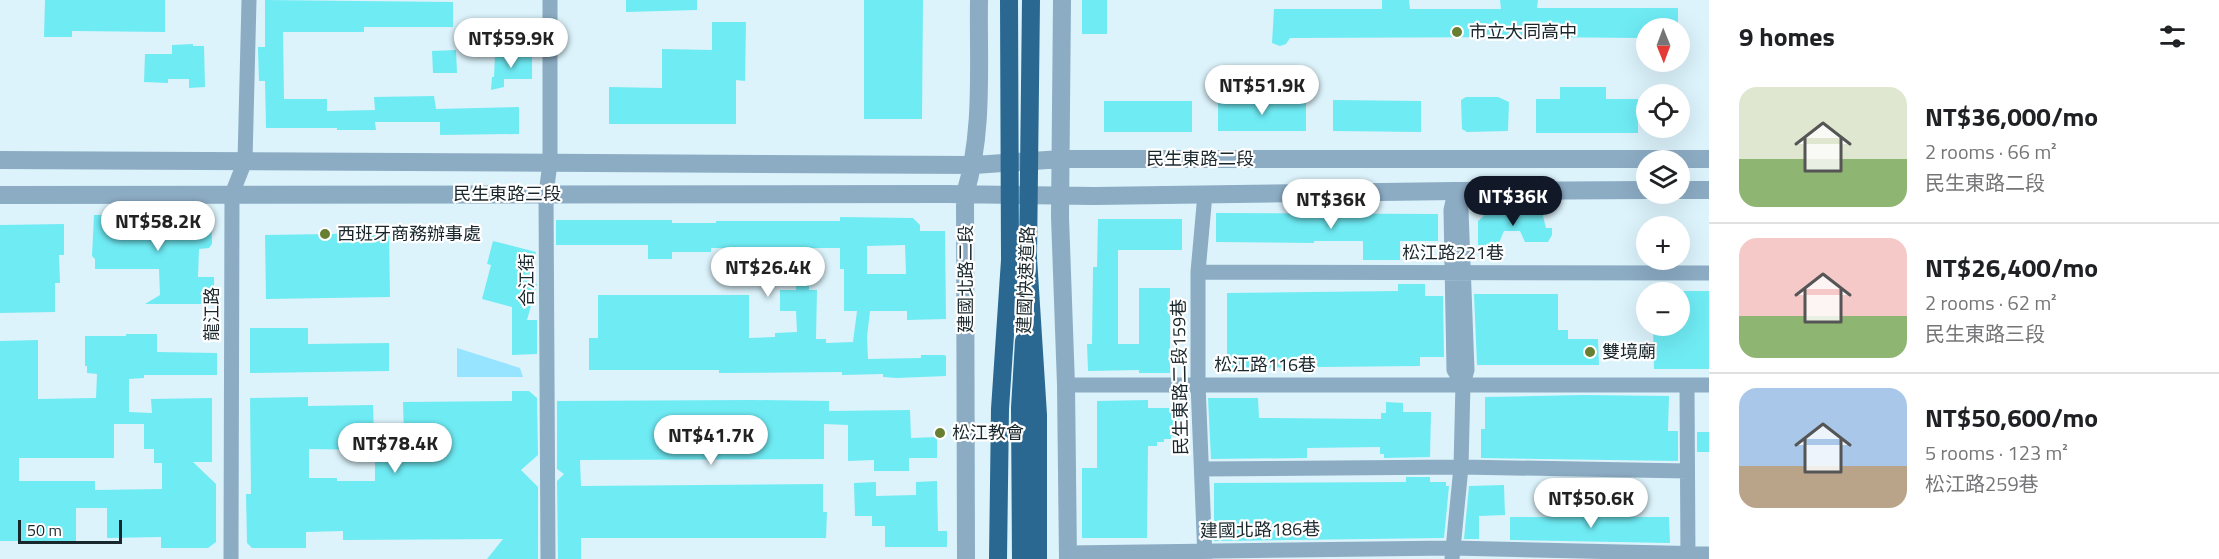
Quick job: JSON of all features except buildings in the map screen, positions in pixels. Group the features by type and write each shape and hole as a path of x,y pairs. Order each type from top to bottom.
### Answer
{"highway":[{"name":"建國快速道路","path":"1009,0 1019,259 1020,559"},
{"name":"建國快速道路","path":"1009,559 1019,259 1031,0"},
{"path":"998,559 1000,410 1019,259"},
{"path":"1019,259 1038,415 1038,559"}],"street":[{"name":"龍江路","path":"231,559 232,194 245,161 249,0"},
{"name":"合江街","path":"548,559 546,194 549,163 550,0"},
{"name":"建國北路二段","path":"966,559 965,194 974,165 977,130 979,0"},
{"path":"1062,0 1060,217 1066,384 1068,556"},
{"name":"民生東路二段","path":"1014,163 1062,159 1709,159"},
{"name":"民生東路三段","path":"0,160 974,165 1014,163"},
{"path":"1452,554 1461,467 1463,384 1467,370 1457,272 1461,210 1455,190"},
{"name":"民生東路二段","path":"1015,195 1636,190"},
{"path":"1690,190 1709,190"},
{"name":"民生東路三段","path":"0,195 1015,195"},
{"name":"民生東路二段159巷","path":"1205,195 1198,272 1198,384 1205,555"},
{"name":"松江路221巷","path":"1198,272 1709,273"},
{"name":"松江路116巷","path":"1066,384 1709,385"},
{"path":"1687,386 1688,556"},
{"path":"1202,469 1461,467 1687,471"},
{"name":"建國北路186巷","path":"1068,556 1452,554 1688,556 1709,554"}],"shaded area":[{"path":"457,348 520,368 523,377 457,377"}],"place":[{"name":"市立大同高中","path":"1457,32"},
{"name":"西班牙商務辦事處","path":"325,234"},
{"name":"雙境廟","path":"1590,352"},
{"name":"松江教會","path":"940,433"}]}
